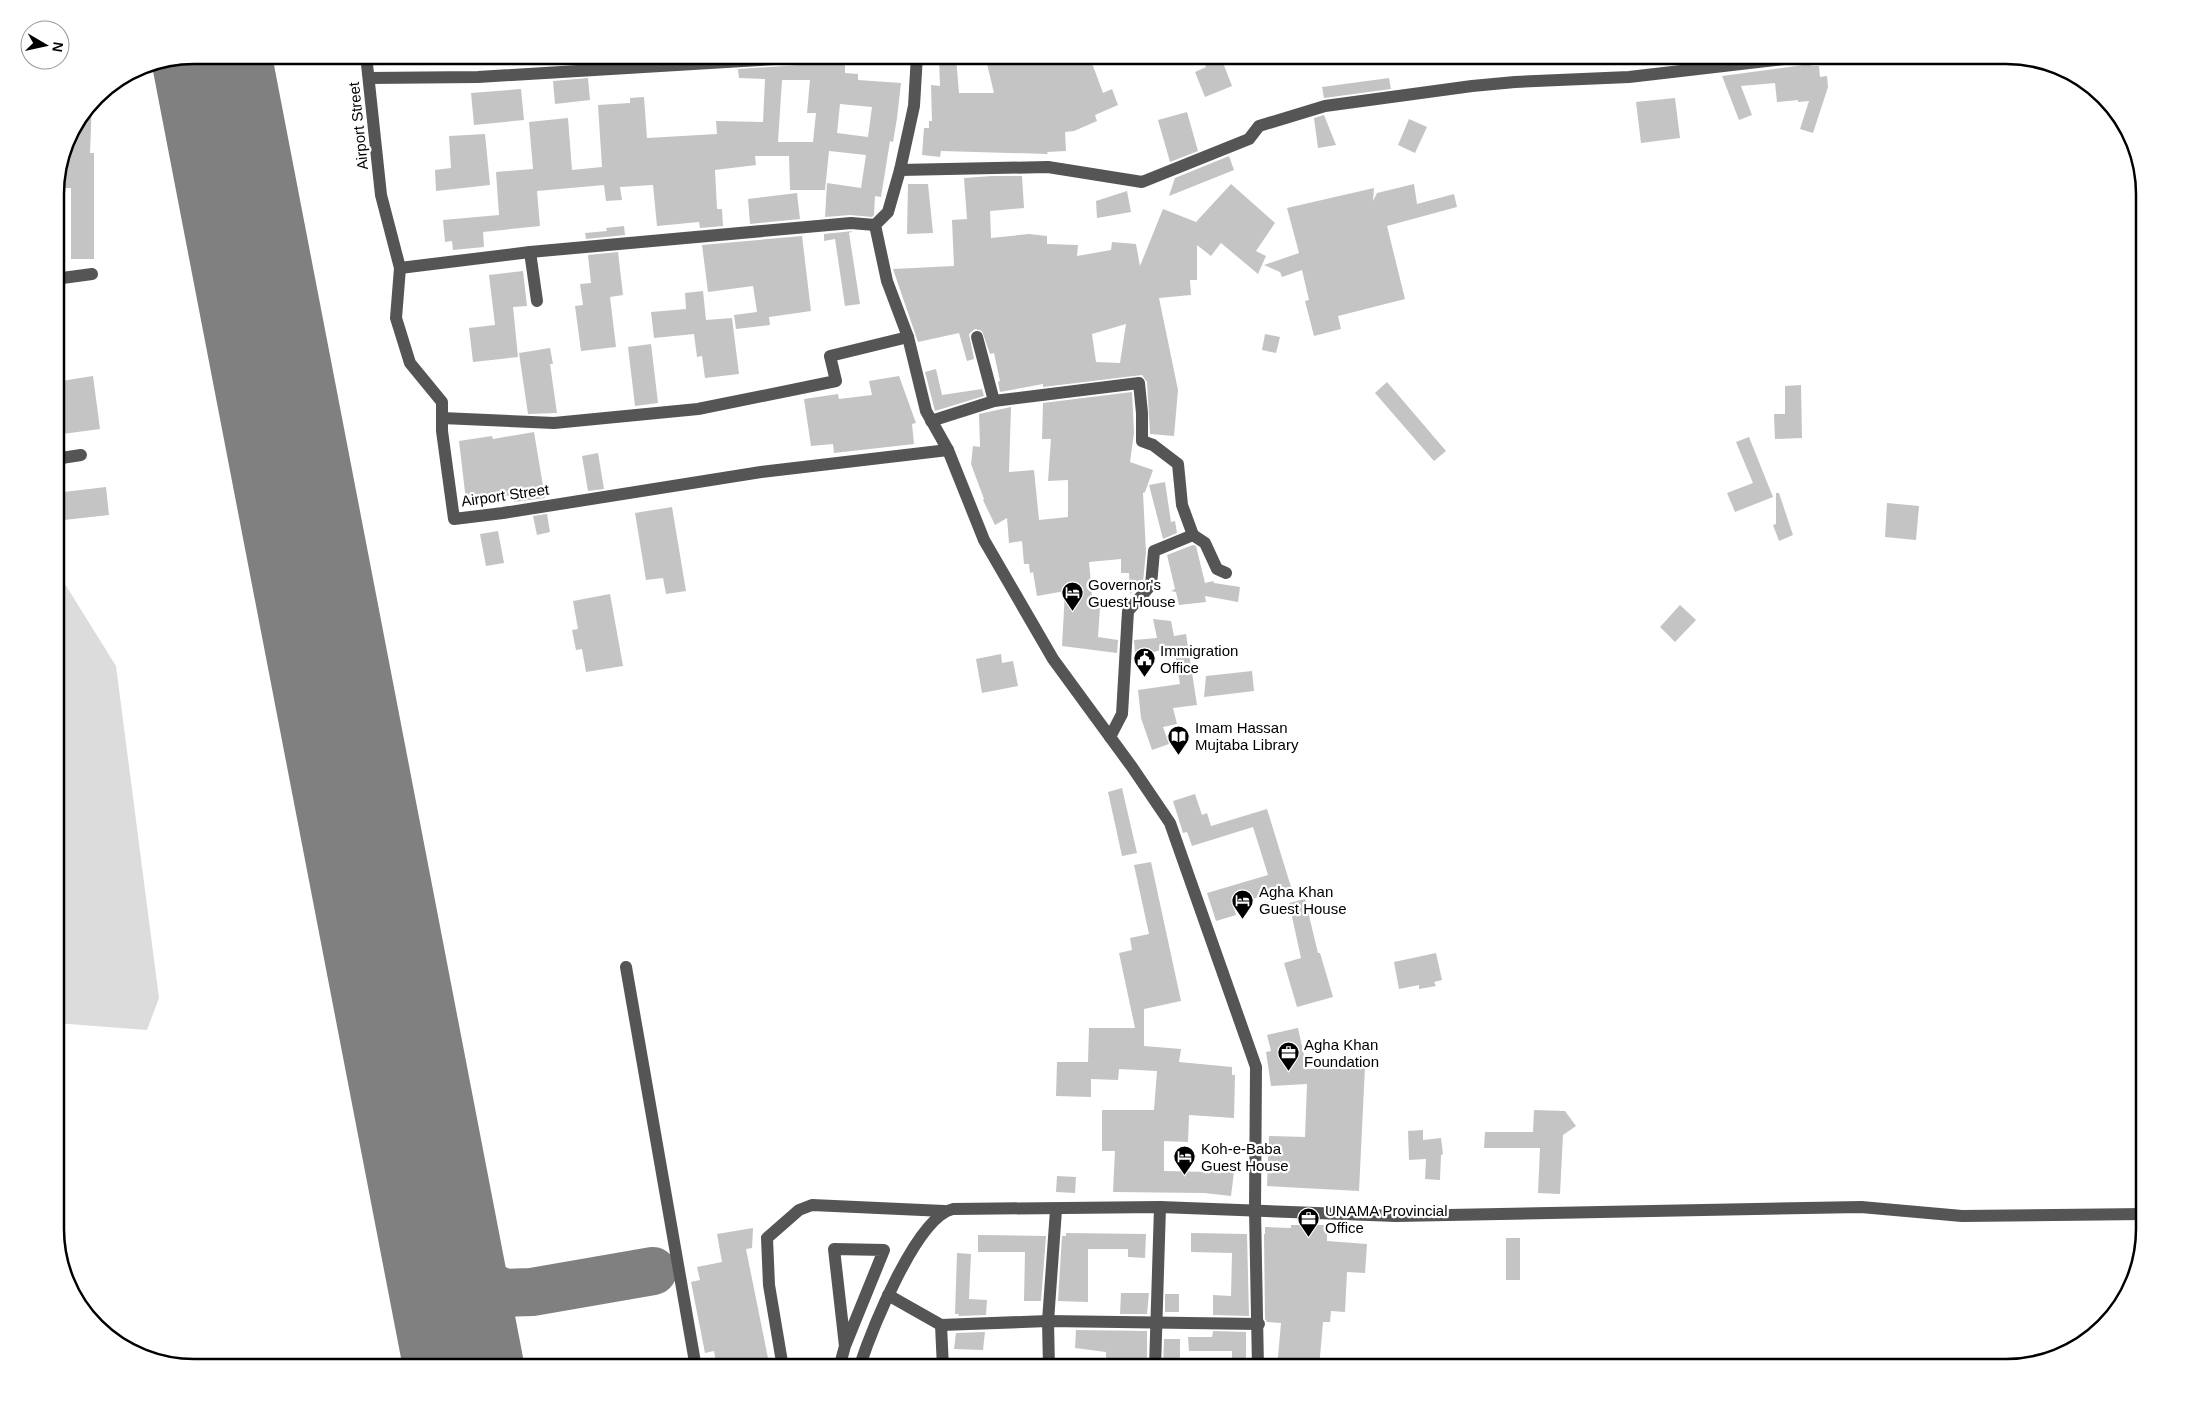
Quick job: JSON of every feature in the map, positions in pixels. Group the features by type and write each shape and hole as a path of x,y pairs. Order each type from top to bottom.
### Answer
{"street":[{"name":"Airport Street","path":"367,64 381,195 400,268 396,318 410,363 442,402 442,418 454,518 761,472 948,450"},
{"path":"369,78 502,76 695,64"},
{"path":"400,268 530,252 850,223 875,225 888,212 900,170 914,106 916,64"},
{"path":"900,170 1048,167 1142,182 1249,139 1259,126 1325,106 1472,86 1515,82 1629,77 1741,64"},
{"path":"875,225 887,281 908,337 926,411 948,450 984,540 1053,659 1170,823 1256,1067 1255,1210 1259,1324 1258,1359"},
{"path":"530,252 537,301"},
{"path":"64,277 92,274"},
{"path":"442,418 554,423 698,409 836,382 830,356 908,337"},
{"path":"977,337 994,401"},
{"path":"931,421 994,401 1139,383 1142,441 1153,445 1178,464 1182,505 1193,534 1205,543 1217,569 1226,574"},
{"path":"64,458 81,455"},
{"path":"1110,737 1122,714 1128,611 1151,585 1154,551 1193,534"},
{"path":"626,967 694,1359"},
{"path":"781,1359 769,1285 767,1238 799,1210 812,1205 944,1211 953,1209 1056,1210 1160,1207 1396,1216 1861,1208 1962,1216 2136,1214"},
{"path":"1155,1359 1160,1207"},
{"path":"1049,1359 1048,1321 1056,1210"},
{"path":"863,1359 888,1295 923,1234 944,1211"},
{"path":"841,1359 884,1250 834,1249 845,1346"},
{"path":"888,1295 940,1325 1048,1321 1259,1324"},
{"path":"940,1325 942,1359"}],"shaded area":[{"path":"64,582 116,666 159,998 147,1030 64,1024"}],"building":[{"path":"845,64 845,73 858,74 858,80 901,83 893,142 890,141 881,197 875,196 874,215 872,217 850,215 825,217 827,183 861,188 866,155 829,151 825,190 790,190 789,156 755,156 756,165 715,170 717,209 722,209 723,226 700,228 699,222 657,226 653,185 620,187 622,200 606,201 604,185 537,191 540,226 483,232 484,247 453,250 452,241 445,242 443,220 499,215 496,172 533,169 529,122 568,118 572,170 602,167 598,105 630,103 630,98 644,97 647,138 717,134 716,121 763,122 765,79 739,78 738,69","holes":["782,80 810,80 807,113 816,113 813,142 778,142","840,104 872,107 868,137 837,133"]},
{"path":"939,64 957,64 959,93 994,93 987,64 1092,64 1103,93 1112,89 1118,105 1095,115 1097,121 1074,131 1065,132 1066,151 1047,152 1048,154 941,151 940,157 922,155 924,128 929,128 929,121 932,121 931,85 940,86"},
{"path":"1205,64 1223,64 1232,86 1205,97 1195,72 1206,67"},
{"path":"1811,64 1811,66 1819,66 1820,77 1827,76 1828,87 1813,133 1800,129 1809,101 1777,102 1775,83 1741,86 1752,115 1739,120 1722,76"},
{"path":"588,78 590,100 555,104 553,81"},
{"path":"1389,78 1391,89 1324,98 1322,87"},
{"path":"521,89 524,120 474,125 471,93"},
{"path":"1675,98 1680,138 1641,143 1636,102"},
{"path":"1187,112 1198,151 1170,162 1158,120"},
{"path":"92,113 90,153 94,153 94,259 71,259 71,188 64,188 68,160 77,136"},
{"path":"1324,115 1336,145 1318,148 1314,118"},
{"path":"1409,119 1427,127 1415,153 1398,145"},
{"path":"485,134 490,185 436,191 435,170 451,168 449,136"},
{"path":"1229,156 1234,170 1169,196 1175,178"},
{"path":"1022,176 1024,208 990,211 991,238 1029,234 1047,236 1047,244 1078,245 1077,256 1111,250 1112,242 1136,244 1140,266 1163,209 1196,222 1231,184 1275,223 1256,251 1266,256 1258,274 1221,243 1211,256 1197,245 1197,280 1190,280 1191,295 1159,298 1178,390 1174,436 1150,434 1147,382 1142,375 1043,387 1043,384 1000,392 998,382 1000,381 994,353 990,354 982,331 975,329 969,334 974,359 967,361 959,333 918,342 893,269 954,266 952,220 967,219 964,178","holes":["1126,324 1120,363 1096,362 1092,334"]},
{"path":"908,184 928,184 933,233 907,234"},
{"path":"1414,184 1417,204 1454,194 1457,207 1387,226 1405,299 1338,316 1341,329 1314,336 1305,301 1309,300 1302,270 1282,277 1280,272 1264,265 1299,253 1287,208 1374,188 1373,201 1377,193"},
{"path":"1127,191 1131,212 1097,218 1096,201"},
{"path":"797,193 800,219 750,224 748,199"},
{"path":"624,226 625,235 586,239 585,233 607,231 606,228"},
{"path":"853,231 849,233 860,304 845,306 835,239 824,241 824,234"},
{"path":"802,236 811,311 769,317 770,325 736,329 734,315 757,312 753,286 708,292 702,245"},
{"path":"618,252 623,295 610,297 616,347 581,351 575,306 583,305 580,284 591,283 588,255"},
{"path":"523,271 527,306 513,307 518,357 473,362 469,328 495,325 489,275"},
{"path":"703,291 706,320 732,318 739,374 705,378 702,356 697,357 694,334 654,338 651,312 686,309 685,293"},
{"path":"1265,334 1280,337 1276,353 1262,350"},
{"path":"651,344 658,403 635,406 628,347"},
{"path":"550,348 553,364 550,364 557,413 528,414 519,353"},
{"path":"936,369 942,395 982,389 984,396 935,411 925,372"},
{"path":"93,376 100,429 64,434 64,381"},
{"path":"899,376 916,423 912,424 914,444 834,453 833,444 811,446 804,399 838,394 839,399 872,395 869,381"},
{"path":"1387,382 1446,451 1434,461 1375,393"},
{"path":"1801,385 1802,438 1775,439 1774,414 1785,414 1785,386"},
{"path":"1132,392 1134,433 1130,462 1153,470 1143,493 1146,552 1143,582 1130,594 1129,573 1121,573 1121,559 1089,562 1093,607 1100,607 1098,637 1118,640 1117,653 1062,646 1065,591 1037,596 1033,572 1030,573 1029,564 1024,564 1022,541 1009,543 1007,518 995,525 983,500 971,464 973,446 980,447 979,414 1011,407 1009,472 1034,470 1039,520 1068,517 1068,480 1048,481 1051,439 1042,439 1043,403"},
{"path":"534,432 545,498 514,502 512,495 466,501 459,441 492,436 493,439"},
{"path":"1749,437 1773,497 1735,512 1727,493 1753,483 1736,442"},
{"path":"598,453 604,489 588,491 582,456"},
{"path":"1165,482 1171,522 1175,521 1177,533 1163,539 1149,485"},
{"path":"106,487 109,515 64,520 64,492"},
{"path":"1776,493 1779,493 1793,535 1779,541 1773,525 1776,524"},
{"path":"1887,503 1919,506 1916,540 1885,537"},
{"path":"672,507 686,591 666,594 663,578 646,580 635,513"},
{"path":"547,514 550,532 537,535 533,516"},
{"path":"498,531 504,563 486,566 480,534"},
{"path":"1193,545 1196,546 1205,583 1213,581 1214,583 1240,587 1238,602 1205,596 1206,602 1179,605 1176,592 1171,591 1175,589 1167,555"},
{"path":"610,594 623,666 586,672 582,649 576,650 572,630 578,629 573,601"},
{"path":"1680,605 1696,620 1675,642 1660,627"},
{"path":"1153,619 1171,621 1174,636 1186,634 1197,705 1173,708 1177,724 1163,727 1169,744 1152,750 1141,718 1138,690 1180,684 1174,646 1151,653 1135,654 1134,640 1157,638"},
{"path":"1001,654 1002,663 1013,661 1018,686 982,693 976,659"},
{"path":"1252,671 1254,691 1204,697 1206,676"},
{"path":"1122,788 1137,853 1122,856 1108,792"},
{"path":"1195,794 1202,815 1207,813 1211,826 1267,809 1291,887 1233,905 1236,915 1216,921 1207,893 1268,875 1253,827 1192,846 1187,832 1183,833 1173,801"},
{"path":"1151,862 1181,1001 1144,1009 1144,1046 1181,1049 1179,1062 1232,1067 1232,1075 1235,1075 1234,1118 1189,1115 1188,1142 1164,1141 1164,1171 1210,1172 1210,1170 1234,1172 1231,1196 1204,1193 1113,1192 1115,1151 1102,1151 1102,1110 1154,1110 1157,1071 1119,1069 1118,1080 1091,1079 1091,1097 1056,1096 1057,1062 1088,1062 1089,1028 1135,1028 1119,953 1132,950 1130,938 1149,934 1134,865"},
{"path":"1305,899 1318,953 1320,953 1333,997 1297,1007 1284,963 1301,958 1289,903"},
{"path":"1436,953 1442,980 1434,982 1436,986 1419,989 1419,985 1399,989 1394,962"},
{"path":"1298,1028 1307,1069 1333,1068 1333,1066 1365,1067 1359,1191 1267,1186 1269,1136 1305,1137 1307,1084 1271,1086 1266,1052 1271,1051 1267,1035"},
{"path":"1534,1110 1565,1111 1576,1126 1563,1135 1560,1194 1538,1193 1540,1148 1484,1148 1485,1132 1533,1132"},
{"path":"1423,1130 1423,1140 1441,1138 1443,1154 1441,1155 1440,1180 1425,1179 1426,1159 1409,1160 1408,1131"},
{"path":"1057,1176 1076,1177 1075,1193 1056,1192"},
{"path":"1291,1225 1327,1225 1327,1241 1367,1244 1365,1273 1347,1272 1345,1312 1331,1311 1330,1322 1323,1322 1320,1359 1278,1359 1281,1323 1267,1322 1265,1319 1265,1227 1291,1228"},
{"path":"753,1228 752,1248 746,1249 768,1359 715,1359 714,1351 705,1353 691,1282 700,1280 697,1267 722,1262 717,1234"},
{"path":"1066,1233 1146,1234 1145,1258 1128,1257 1128,1249 1088,1249 1088,1302 1058,1301 1062,1236 1066,1236"},
{"path":"1191,1233 1247,1234 1249,1316 1213,1315 1213,1295 1231,1296 1232,1253 1191,1252"},
{"path":"978,1235 1046,1236 1041,1301 1024,1301 1025,1252 978,1252"},
{"path":"1506,1238 1520,1238 1520,1280 1506,1280"},
{"path":"957,1253 971,1254 969,1299 987,1300 986,1315 958,1316 959,1314 955,1314"},
{"path":"1121,1293 1149,1293 1147,1314 1120,1314"},
{"path":"1165,1294 1179,1294 1179,1312 1165,1312"},
{"path":"1076,1330 1147,1331 1147,1359 1106,1359 1106,1352 1075,1348"},
{"path":"1213,1331 1246,1332 1246,1359 1232,1359 1232,1351 1189,1351 1188,1337 1212,1337"},
{"path":"985,1332 983,1350 954,1349 956,1333"},
{"path":"1164,1339 1180,1339 1180,1359 1163,1359"}],"taxiway":[{"path":"440,1241 464,1273 504,1293 532,1292 653,1271"},
{"path":"458,1337 476,1359"}],"runway":[{"path":"213,64 462,1359"}],"place":[{"name":"Governor's Guest House","path":"1072,612"},
{"name":"Immigration Office","path":"1144,678"},
{"name":"Imam Hassan Mujtaba Library","path":"1179,755"},
{"name":"Agha Khan Guest House","path":"1243,919"},
{"name":"Agha Khan Foundation","path":"1288,1072"},
{"name":"Koh-e-Baba Guest House","path":"1185,1176"},
{"name":"UNAMA Provincial Office","path":"1309,1238"}]}
